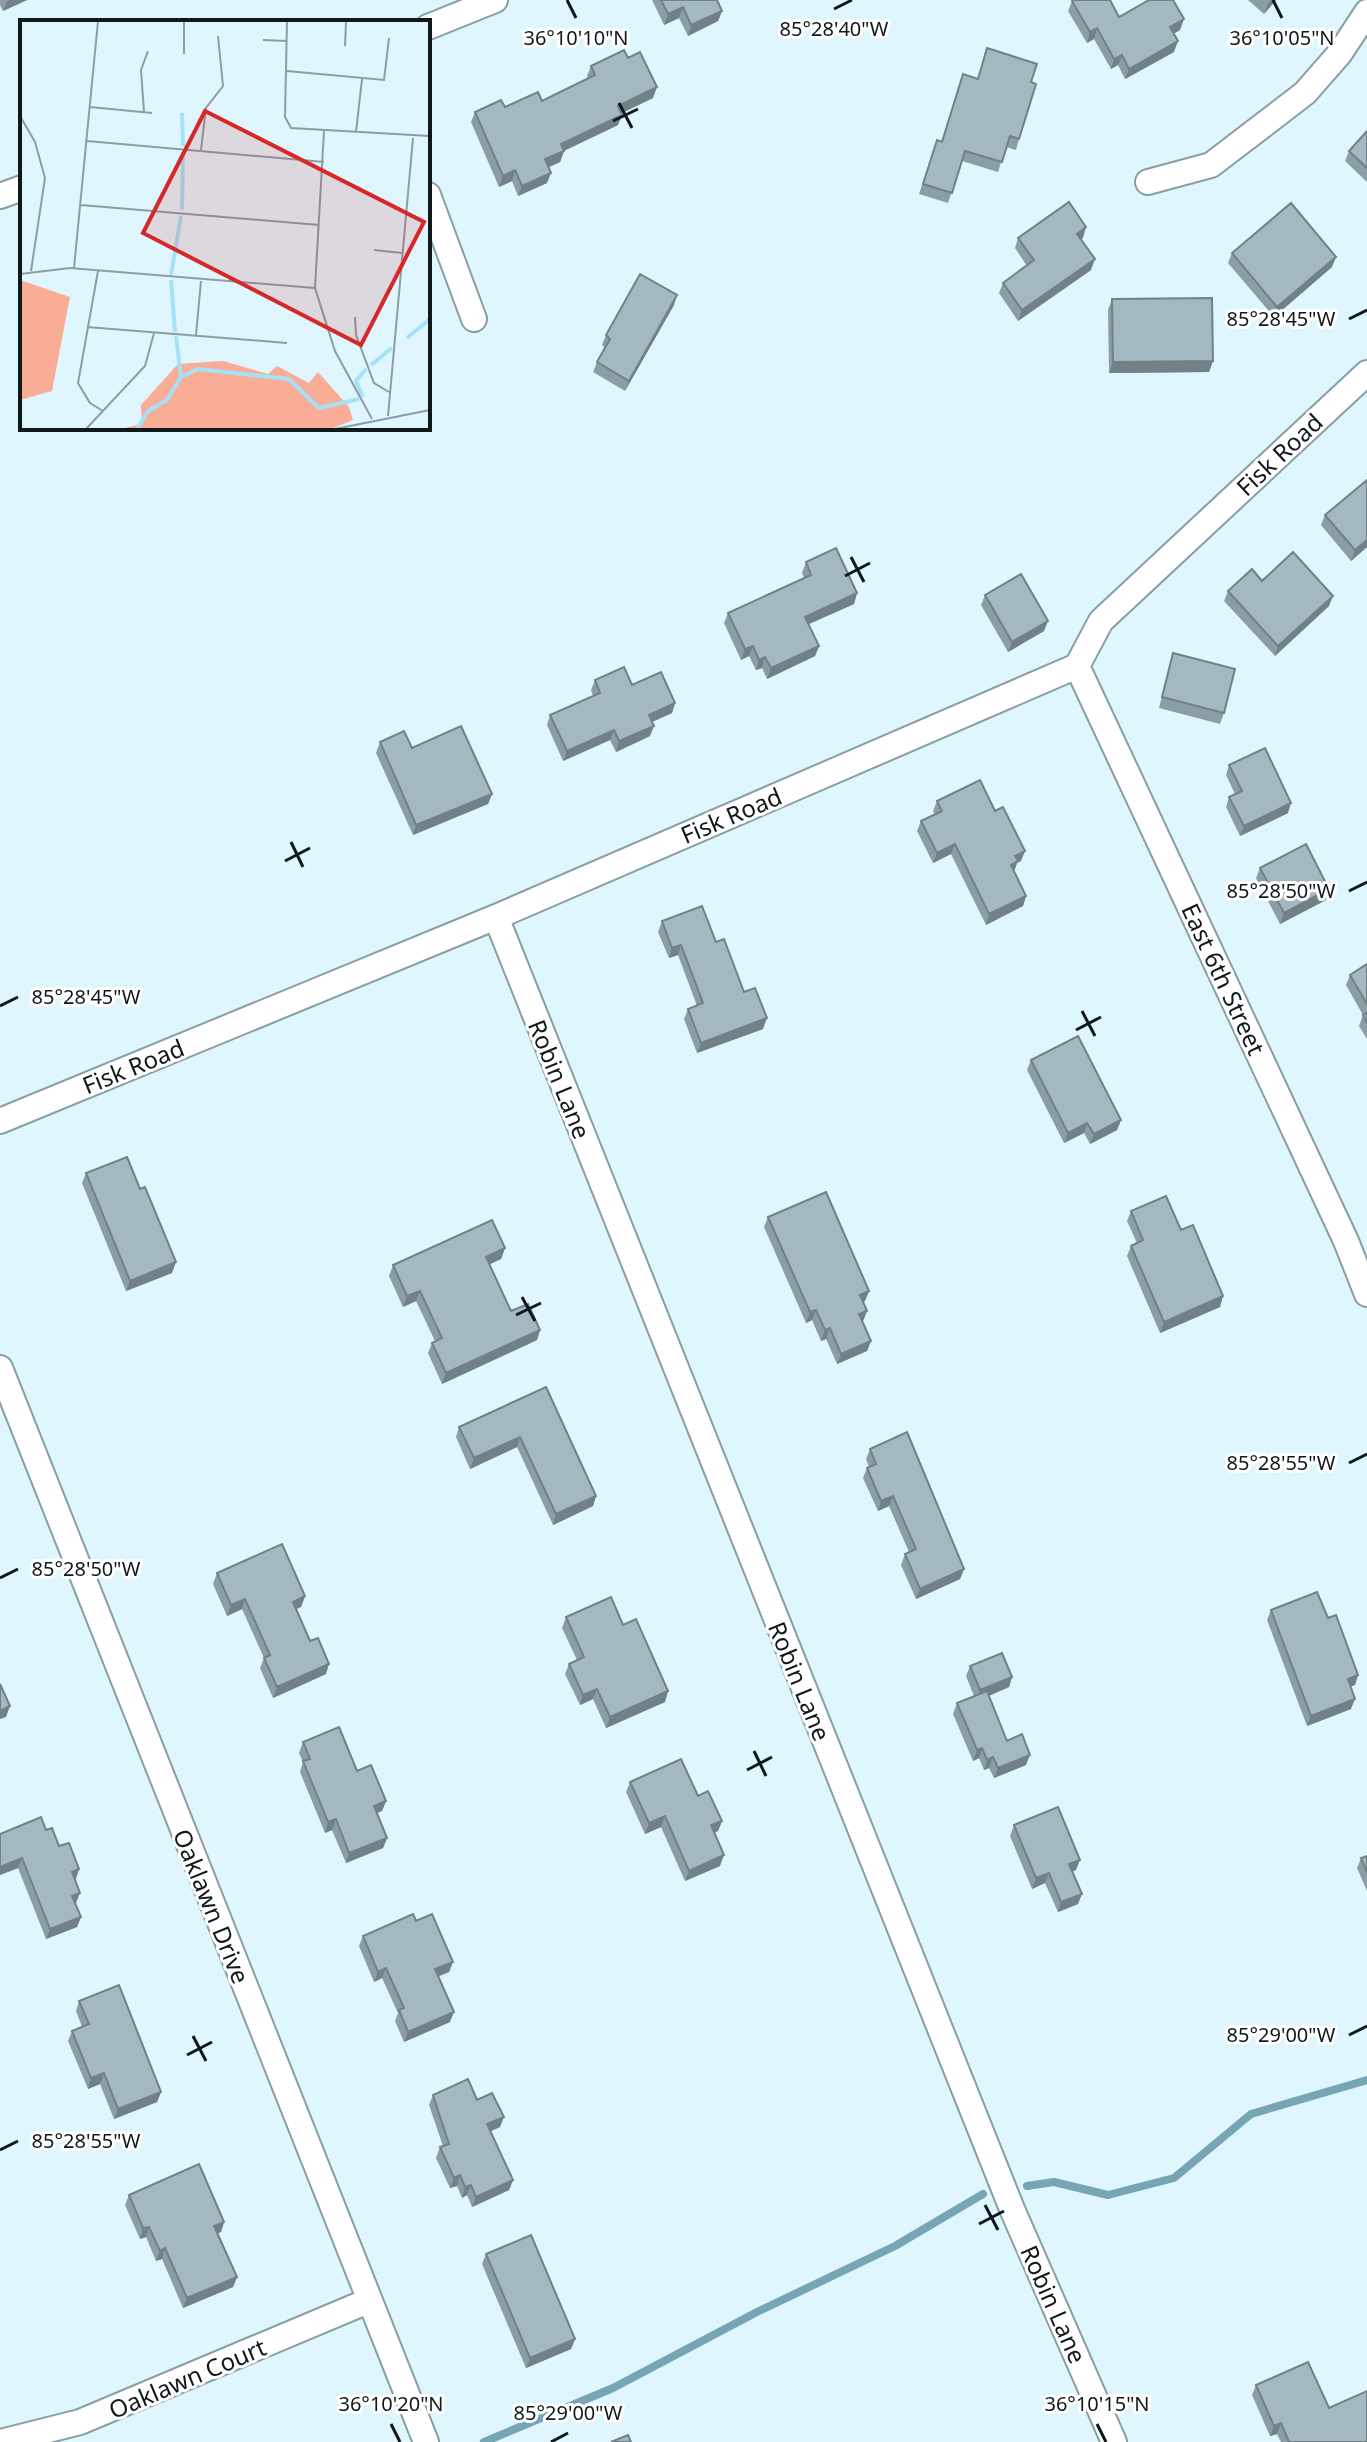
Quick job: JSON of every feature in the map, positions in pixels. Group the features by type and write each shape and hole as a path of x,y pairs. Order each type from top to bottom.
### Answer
{"street":[{"path":"430,26 495,0"},
{"path":"1148,182 1211,165 1305,93 1340,53 1367,12"},
{"path":"0,196 20,189"},
{"path":"430,200 474,319"},
{"name":"Fisk Road","path":"0,1121 496,917 1077,666 1101,621 1367,373"},
{"name":"East 6th Street","path":"1077,666 1346,1241 1367,1294"},
{"name":"Robin Lane","path":"496,917 1012,2209 1114,2442"},
{"name":"Oaklawn Drive","path":"0,1368 426,2442"},
{"name":"Oaklawn Court","path":"1,2442 80,2422 368,2301"}],"building":[{"path":"661,0 717,0 722,11 691,25 683,7 668,14"},
{"path":"1073,0 1110,0 1119,17 1149,0 1173,0 1184,19 1170,27 1178,41 1129,69 1122,55 1114,59 1097,28 1090,32"},
{"path":"987,48 1037,64 1031,82 1036,84 1019,139 1010,136 1002,162 965,151 952,193 923,184 937,140 942,142 963,74 978,79"},
{"path":"624,50 628,58 640,52 657,87 618,106 622,115 561,144 564,151 545,159 551,173 522,186 515,170 503,176 475,112 501,100 505,107 538,92 542,101 595,75 591,66"},
{"path":"1367,131 1367,168 1349,151"},
{"path":"1069,202 1086,227 1077,234 1095,259 1022,310 1003,283 1034,260 1018,238"},
{"path":"1291,203 1336,257 1277,307 1232,253"},
{"path":"640,274 677,295 629,381 597,362 610,339 606,335"},
{"path":"1212,298 1213,361 1113,362 1112,299"},
{"path":"1367,480 1367,540 1355,550 1325,515"},
{"path":"836,548 857,593 805,617 819,646 771,668 765,657 759,660 753,646 745,649 728,613 811,575 806,562"},
{"path":"1293,552 1333,596 1278,646 1228,591 1252,569 1262,581"},
{"path":"1021,574 1048,621 1012,642 985,595"},
{"path":"1173,653 1235,669 1224,713 1162,697"},
{"path":"624,667 632,685 661,672 675,703 649,715 654,726 619,741 614,730 567,751 550,715 600,693 595,680"},
{"path":"461,726 492,794 416,825 380,742 404,731 412,748"},
{"path":"1265,748 1291,803 1244,826 1229,797 1242,791 1229,765"},
{"path":"980,780 995,811 1003,807 1025,851 1015,856 1018,861 1011,865 1026,896 989,914 955,844 937,853 921,821 942,811 937,801"},
{"path":"1306,844 1329,889 1284,913 1260,868"},
{"path":"702,906 716,942 724,939 744,992 755,988 767,1018 701,1043 688,1009 703,1003 681,945 672,948 662,921"},
{"path":"1367,964 1367,1004 1350,975"},
{"path":"1078,1036 1121,1120 1094,1134 1087,1123 1068,1133 1031,1060"},
{"path":"127,1157 140,1189 145,1187 176,1262 130,1281 86,1173"},
{"path":"826,1192 869,1291 860,1295 867,1311 859,1314 871,1341 841,1354 830,1328 825,1330 816,1310 810,1312 768,1217"},
{"path":"1166,1196 1181,1230 1193,1225 1223,1296 1164,1322 1131,1246 1143,1240 1131,1211"},
{"path":"492,1220 505,1248 486,1257 511,1311 528,1304 540,1330 446,1373 432,1343 442,1338 420,1291 407,1296 393,1265"},
{"path":"546,1387 596,1496 556,1514 520,1437 474,1458 459,1427"},
{"path":"907,1432 964,1569 920,1589 905,1554 916,1549 893,1496 881,1501 867,1468 876,1464 870,1449"},
{"path":"282,1544 305,1596 293,1602 310,1641 318,1638 329,1664 277,1687 264,1658 270,1655 245,1599 231,1605 217,1573"},
{"path":"1317,1592 1328,1618 1336,1615 1358,1675 1348,1679 1355,1699 1311,1716 1271,1610"},
{"path":"611,1597 623,1625 636,1619 668,1691 610,1717 597,1689 583,1695 569,1664 584,1657 566,1617"},
{"path":"1002,1653 1012,1677 980,1690 970,1666"},
{"path":"0,1684 10,1706 0,1711"},
{"path":"987,1691 1007,1741 1022,1734 1030,1755 998,1768 993,1757 987,1760 982,1748 977,1750 957,1703"},
{"path":"339,1727 357,1771 371,1765 386,1801 374,1806 387,1838 349,1853 336,1819 328,1822 303,1761 310,1759 303,1742"},
{"path":"681,1759 698,1796 708,1791 722,1821 711,1825 724,1855 689,1871 665,1816 649,1823 630,1782"},
{"path":"1058,1807 1080,1860 1069,1864 1082,1894 1061,1902 1049,1873 1036,1878 1014,1825"},
{"path":"41,1817 46,1830 52,1828 59,1846 69,1843 79,1869 72,1872 80,1893 72,1896 81,1917 50,1929 22,1858 0,1867 0,1834"},
{"path":"1367,1856 1367,1872 1361,1858"},
{"path":"413,1914 416,1921 432,1914 453,1962 435,1969 454,2012 408,2032 399,2010 404,2008 386,1968 378,1972 363,1936"},
{"path":"119,1985 161,2092 118,2109 104,2073 91,2078 72,2031 89,2024 79,2001"},
{"path":"468,2079 477,2100 492,2093 504,2117 487,2124 513,2180 476,2197 471,2185 465,2187 460,2175 454,2178 440,2147 449,2144 433,2095"},
{"path":"199,2164 224,2222 214,2226 237,2277 187,2298 165,2248 160,2251 149,2227 143,2228 129,2195"},
{"path":"531,2235 575,2339 530,2358 486,2254"},
{"path":"1308,2362 1329,2408 1367,2391 1367,2442 1289,2442 1281,2423 1274,2426 1256,2385"},
{"path":"628,2435 631,2442 611,2442"}],"waterway":[{"path":"1027,2186 1054,2182 1108,2195 1174,2178 1251,2114 1367,2080"},
{"path":"484,2442 613,2388 757,2312 895,2246 983,2194"}]}
